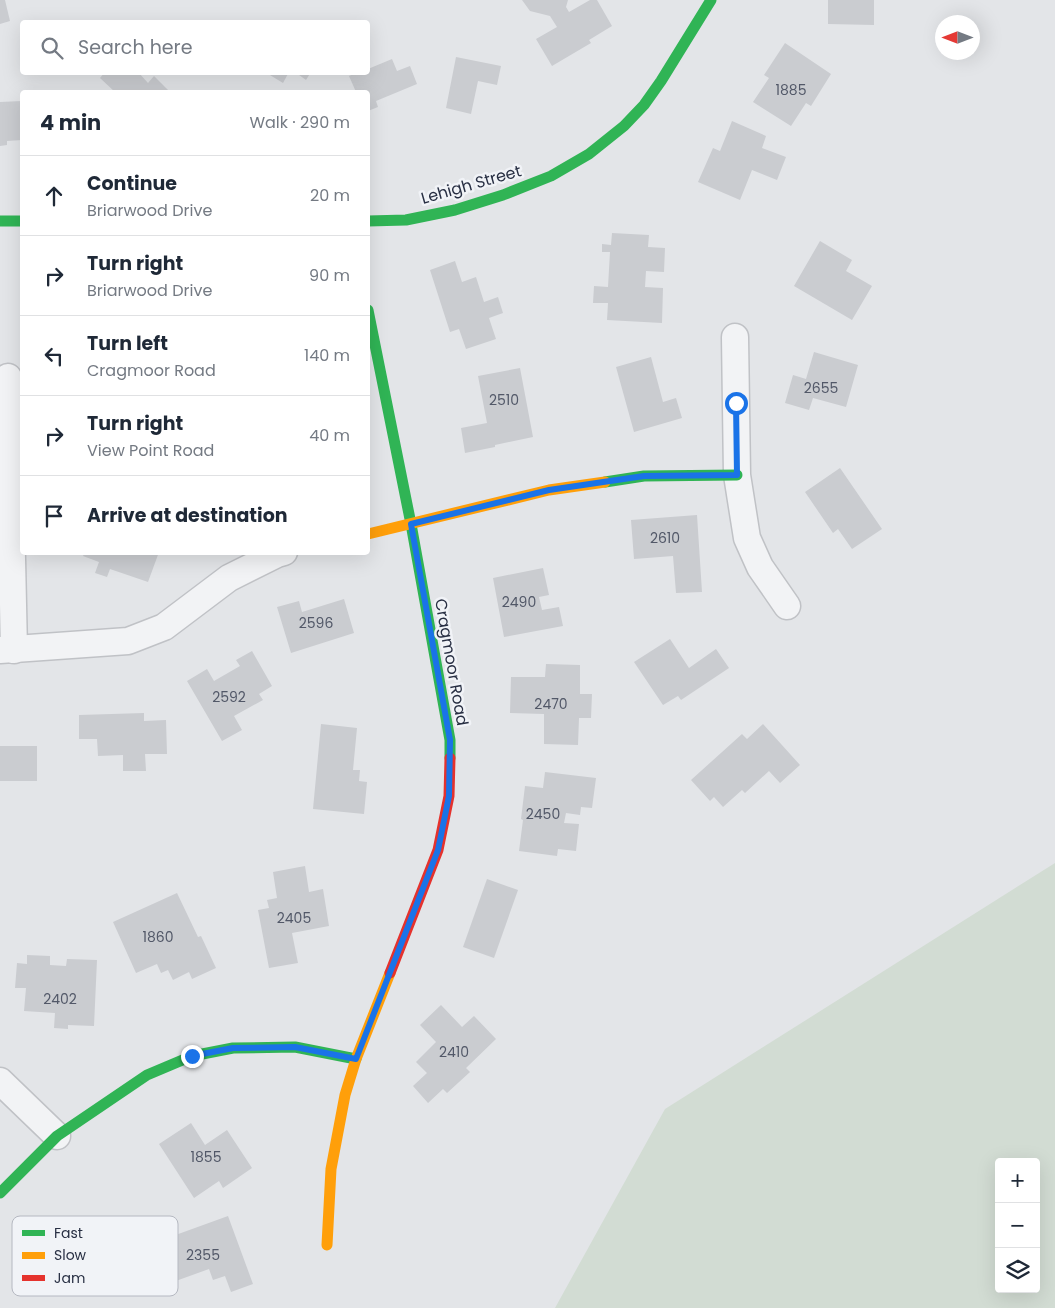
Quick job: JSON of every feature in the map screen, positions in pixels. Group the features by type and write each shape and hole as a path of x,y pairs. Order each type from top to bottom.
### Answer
{"street":[{"name":"Lehigh Street","path":"370,221 406,220 455,210 503,195 551,176 589,154 624,126 644,105 711,0"},
{"path":"0,221 20,221"},
{"name":"Cragmoor Road","path":"327,1245 331,1169 345,1095 356,1059 438,850 449,796 450,740 411,524 370,320"},
{"path":"735,337 737,475 746,538 760,567 787,606"},
{"path":"8,377 7,650 128,641 164,627 230,578 275,555"},
{"path":"370,534 549,490 644,476 737,475"},
{"path":"0,1193 57,1136 147,1075 192,1056 233,1048 295,1047 356,1059"},
{"path":"0,1081 57,1136"}],"shaded area":[{"path":"1055,863 1055,1308 555,1308 665,1109"}],"building":[{"path":"0,0 5,0 10,21 0,24"},
{"path":"522,0 568,0 566,7 569,12 590,0 597,0 612,26 589,40 591,43 552,66 536,39 557,27 550,16 530,11"},
{"path":"828,0 874,0 874,25 828,24"},
{"path":"785,43 831,74 811,106 806,103 791,126 753,102 769,78 764,75"},
{"path":"456,57 501,66 497,85 478,81 471,114 446,108"},
{"path":"392,59 397,71 410,66 417,84 376,101 378,107 370,110 370,90 355,90 349,76 370,75 370,68"},
{"path":"102,75 141,75 148,83 154,76 168,90 113,90 100,78"},
{"path":"270,75 287,75 283,83"},
{"path":"299,75 309,75 306,80"},
{"path":"20,101 20,140 7,141 7,145 0,146 0,102"},
{"path":"732,121 766,136 762,148 786,157 777,180 752,170 740,200 698,182 713,148 720,151"},
{"path":"612,233 649,235 648,247 665,248 664,272 646,271 645,287 663,288 662,323 607,320 608,303 593,303 594,286 608,287 610,252 602,252 602,244 611,245"},
{"path":"820,241 852,260 846,271 872,286 852,320 794,286"},
{"path":"455,261 462,282 476,277 484,302 498,297 503,313 489,318 496,339 466,349 459,329 450,332 430,270"},
{"path":"814,352 858,365 846,407 813,398 809,410 785,403 793,375 806,379"},
{"path":"651,357 663,402 676,398 682,418 634,432 616,367"},
{"path":"520,368 533,437 465,453 461,428 487,423 478,376"},
{"path":"840,468 882,529 852,549 838,529 833,533 805,492"},
{"path":"697,515 702,592 676,593 673,556 634,559 631,520"},
{"path":"158,555 148,582 110,569 107,577 95,573 99,562 83,556"},
{"path":"543,568 549,595 539,597 542,610 559,607 563,626 504,637 493,578"},
{"path":"344,599 354,633 291,653 277,607 299,601 302,612"},
{"path":"670,639 689,668 716,649 729,668 681,700 678,696 663,705 634,662"},
{"path":"252,651 272,686 259,694 263,700 234,716 242,730 222,741 187,681 207,669 214,681 240,666 236,660"},
{"path":"546,664 580,665 580,694 592,694 591,718 579,718 578,745 544,744 544,714 510,713 511,677 545,677"},
{"path":"144,713 144,721 166,720 167,754 145,754 146,771 123,771 123,755 98,756 97,739 79,739 79,715"},
{"path":"321,724 357,728 353,770 360,770 359,781 367,782 364,814 313,809"},
{"path":"763,724 800,765 780,783 769,771 745,793 742,790 723,807 714,797 710,801 691,780 742,734 747,739"},
{"path":"0,746 37,746 37,781 0,781"},
{"path":"545,772 596,778 592,808 581,807 580,815 566,813 564,823 579,824 576,851 558,849 557,856 519,851 525,786 543,788"},
{"path":"305,866 309,892 323,889 329,926 292,933 298,963 269,968 258,910 269,908 267,900 277,898 273,872"},
{"path":"487,879 518,890 494,958 463,947"},
{"path":"177,893 198,937 201,936 216,968 192,979 189,972 173,980 168,970 161,973 157,964 136,973 113,922"},
{"path":"27,955 50,956 50,965 66,966 67,959 97,960 94,1026 68,1025 68,1029 54,1028 55,1013 24,1011 26,988 15,988 17,963 27,964"},
{"path":"441,1005 462,1027 474,1016 496,1039 466,1068 470,1072 447,1093 443,1089 428,1103 413,1086 427,1073 416,1062 436,1042 420,1025"},
{"path":"191,1123 205,1145 227,1130 252,1168 223,1188 219,1181 194,1198 159,1144"},
{"path":"228,1216 253,1284 231,1292 225,1276 213,1280 209,1269 178,1280 178,1234"}],"traffic: fast":[{"path":"370,221 406,220 455,210 503,195 551,176 589,154 624,126 644,105 711,0"},
{"path":"0,221 20,221"},
{"path":"370,320 411,524 450,740 450,758"},
{"path":"605,482 644,476 737,475"},
{"path":"0,1193 57,1136 147,1075 192,1056 233,1048 295,1047 356,1059"}],"traffic: slow":[{"path":"370,534 549,490 605,482"},
{"path":"327,1245 331,1169 345,1095 356,1059 390,973"}],"traffic: jam":[{"path":"390,973 438,850 449,796 450,758"}],"route":[{"path":"192,1056 233,1048 295,1047 356,1059 438,850 449,796 450,740 411,524 549,490 644,476 737,475 736,403"}]}
